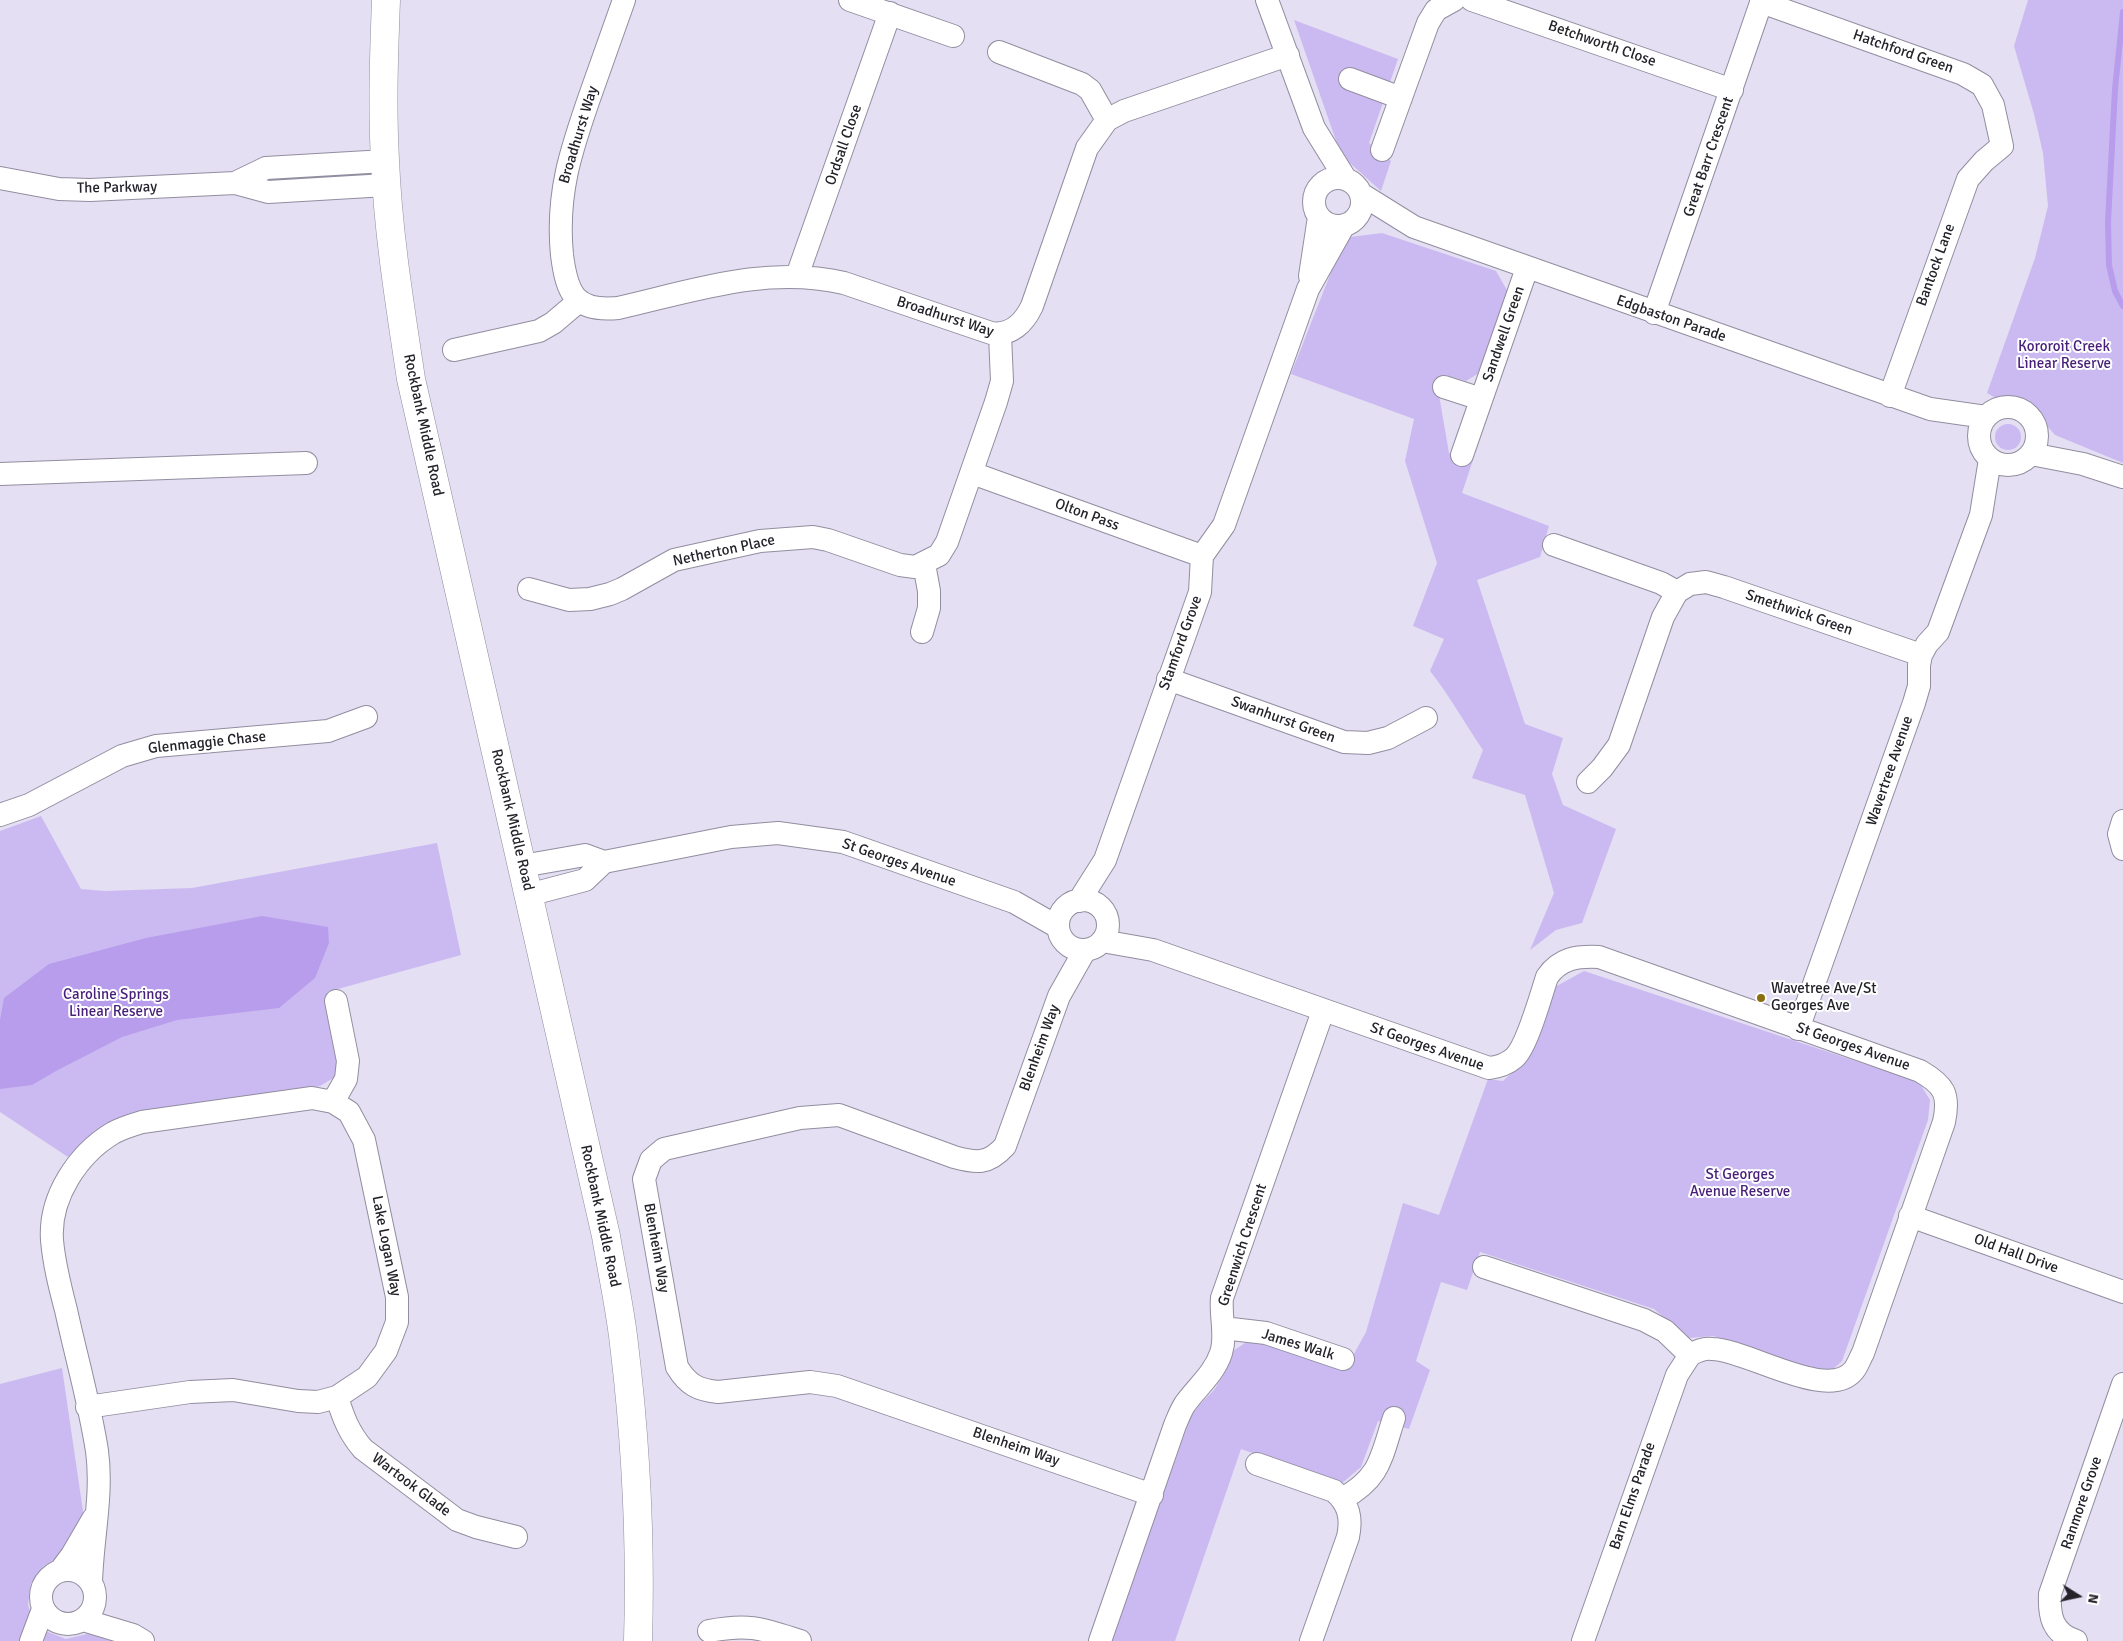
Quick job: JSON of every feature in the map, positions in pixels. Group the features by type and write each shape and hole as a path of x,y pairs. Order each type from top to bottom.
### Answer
{"street":[{"name":"Rockbank Middle Road","path":"386,0 382,80 385,173 398,295 411,379 606,1236 624,1343 637,1474 640,1573 638,1641"},
{"name":"Broadhurst Way","path":"624,0 573,144 564,179 561,206 561,242 564,266 570,289 579,301 588,307 601,310 767,276 819,277 844,283 976,329 1000,335 1016,328 1026,319 1087,148 1107,120 1124,111 1288,55"},
{"path":"850,0 953,36"},
{"path":"1268,0 1314,128 1345,178 1355,184 1361,194 1362,208 1349,223 1308,289"},
{"path":"1382,150 1428,23 1436,10 1453,0"},
{"name":"Betchworth Close","path":"1472,0 1732,90"},
{"name":"Great Barr Crescent","path":"1654,313 1762,1"},
{"name":"Hatchford Green","path":"1762,1 1963,74 1982,85 1992,105 2002,146"},
{"name":"Ordsall Close","path":"797,276 890,13"},
{"path":"999,52 1082,84 1090,90 1107,120"},
{"path":"1350,79 1401,98"},
{"path":"1314,128 1319,186 1314,202 1315,210 1319,217 1330,225 1349,223"},
{"name":"Bantock Lane","path":"1890,396 1968,179 1984,160 2002,146"},
{"name":"The Parkway","path":"0,178 59,188 90,190 235,183 268,192 385,173"},
{"path":"1319,186 1331,178 1345,178"},
{"name":"Edgbaston Parade","path":"1361,194 1414,227 1527,268 1890,396 1930,408 1986,417"},
{"path":"1202,556 1224,525 1308,289 1319,217"},
{"name":"Edgbaston Parade","path":"1349,223 1414,227"},
{"name":"Sandwell Green","path":"1462,455 1527,268"},
{"path":"454,350 539,330 553,324 579,301"},
{"path":"922,632 929,608 929,591 924,564 939,555 948,542 972,473 1002,380 1000,335"},
{"name":"Sandwell Green","path":"1444,387 1482,399"},
{"name":"Edgbaston Parade","path":"1930,408 1984,450"},
{"path":"1921,655 1927,644 1938,632 1982,515 2027,451 2031,419 2018,409 2001,408 1986,417 1981,424 1984,450 1982,515"},
{"path":"1984,450 2005,466 2027,451 2083,464 2123,477"},
{"path":"0,474 306,463"},
{"name":"Olton Pass","path":"972,473 1202,556"},
{"name":"Netherton Place","path":"529,589 570,600 590,599 622,589 674,560 760,541 813,537 828,540 900,565 915,567 924,564"},
{"path":"1554,544 1661,583 1677,592 1663,617 1619,745 1602,768 1588,782"},
{"name":"Stamford Grove","path":"1083,925 1200,592 1202,556"},
{"name":"Smethwick Green","path":"1677,592 1690,584 1711,583 1921,655"},
{"name":"Wavertree Avenue","path":"1798,1029 1914,703 1919,686 1921,655"},
{"name":"Swanhurst Green","path":"1168,679 1344,742 1368,743 1388,738 1426,718"},
{"name":"Glenmaggie Chase","path":"0,815 29,805 122,756 156,746 328,731 366,717"},
{"path":"2123,821 2119,834 2123,849"},
{"name":"St Georges Avenue","path":"522,866 585,855 604,862 731,837 778,833 843,842 1083,925 1475,1065 1489,1068 1501,1066 1516,1058 1523,1045 1547,977 1563,961 1580,956 1599,957 1798,1029 1920,1070 1936,1080 1944,1091 1948,1106 1944,1122 1866,1346 1854,1371 1833,1381 1821,1382 1801,1377 1729,1351 1701,1349 1690,1355"},
{"path":"528,895 585,880 604,862"},
{"name":"Blenheim Way","path":"1083,925 1004,1146 988,1160 968,1161 954,1157 839,1115 800,1118 664,1149 651,1160 644,1179 677,1367 684,1379 693,1386 703,1390 718,1392 810,1382 837,1386 1152,1495"},
{"path":"54,1641 90,1613 94,1605 93,1589 99,1472 87,1407 56,1268 52,1238 54,1217 60,1195 76,1166 95,1146 115,1132 142,1122 312,1098 333,1102 346,1079 348,1061 336,1001"},
{"name":"Greenwich Crescent","path":"1100,1641 1175,1425 1185,1405 1213,1371 1221,1352 1224,1337 1221,1311 1222,1298 1323,1010"},
{"name":"Lake Logan Way","path":"87,1407 190,1392 233,1390 298,1402 318,1402 337,1397 367,1377 386,1351 397,1322 397,1298 364,1140 349,1112 333,1102"},
{"name":"Old Hall Drive","path":"1910,1216 2123,1292"},
{"path":"1484,1267 1644,1320 1665,1330 1690,1355"},
{"name":"James Walk","path":"1223,1328 1266,1333 1343,1360"},
{"name":"Barn Elms Parade","path":"1583,1641 1675,1380 1682,1365 1690,1355"},
{"name":"Ranmore Grove","path":"2076,1641 2060,1633 2053,1622 2049,1610 2050,1594 2123,1384"},
{"name":"Wartook Glade","path":"337,1397 345,1423 363,1449 457,1520 516,1537"},
{"path":"1342,1499 1369,1481 1376,1469 1394,1418"},
{"path":"1257,1464 1324,1487 1342,1499 1349,1511 1351,1524 1311,1641"},
{"path":"60,1571 72,1555 96,1514"},
{"path":"69,1570 86,1576 93,1589 138,1638 78,1622 63,1625 54,1622 43,1609 40,1600 45,1582 52,1575 60,1571 69,1570"},
{"path":"31,1641 43,1609"},
{"path":"710,1631 734,1626 758,1627 800,1641"}],"green space":[{"name":"Kororoit Creek Linear Reserve","path":"2028,0 2123,0 2123,463 2055,435 2025,400 1999,400 1987,393 2035,258 2048,206 2043,153 2034,114 2014,46"},
{"path":"1294,20 1398,59 1369,143 1391,161 1381,191 1341,155"},
{"path":"1382,233 1496,271 1508,292 1479,373 1466,381 1445,375 1439,395 1449,453 1473,460 1462,493 1549,526 1540,557 1477,580 1525,724 1563,738 1552,774 1563,805 1616,829 1582,923 1556,930 1530,950 1554,893 1525,795 1472,778 1483,750 1430,671 1444,639 1413,626 1437,563 1405,461 1414,419 1291,374 1337,257 1350,237"},
{"path":"2008,424 2017,428 2021,437 2017,446 2008,450 1999,446 1995,437 1999,428"},
{"name":"Caroline Springs Linear Reserve","path":"41,816 81,889 105,891 192,888 437,843 461,955 327,992 341,1065 335,1077 320,1086 104,1127 68,1157 0,1112 0,831"},
{"name":"St Georges Avenue Reserve","path":"1584,971 1919,1082 1930,1100 1928,1120 1842,1361 1832,1370 1816,1371 1713,1336 1688,1338 1654,1309 1480,1252 1467,1290 1441,1282 1416,1361 1430,1370 1409,1429 1378,1421 1361,1467 1341,1484 1241,1449 1175,1641 1111,1641 1190,1419 1198,1406 1214,1390 1227,1369 1233,1351 1248,1341 1263,1342 1345,1370 1366,1332 1403,1203 1439,1215 1488,1079 1503,1081 1528,1058 1555,987"},
{"path":"62,1368 84,1518 73,1548 44,1566 31,1583 28,1605 35,1627 66,1639 108,1629 126,1641 0,1641 0,1384"}],"shaded area":[{"path":"262,916 328,927 329,943 315,978 279,1008 177,1020 122,1037 32,1085 0,1089 0,1020 4,998 49,964 146,938"}],"waterway":[{"path":"2123,12 2115,89 2108,222 2109,265 2115,291 2123,306"}],"place":[{"name":"Wavetree Ave/St Georges Ave","path":"1761,998"}]}
